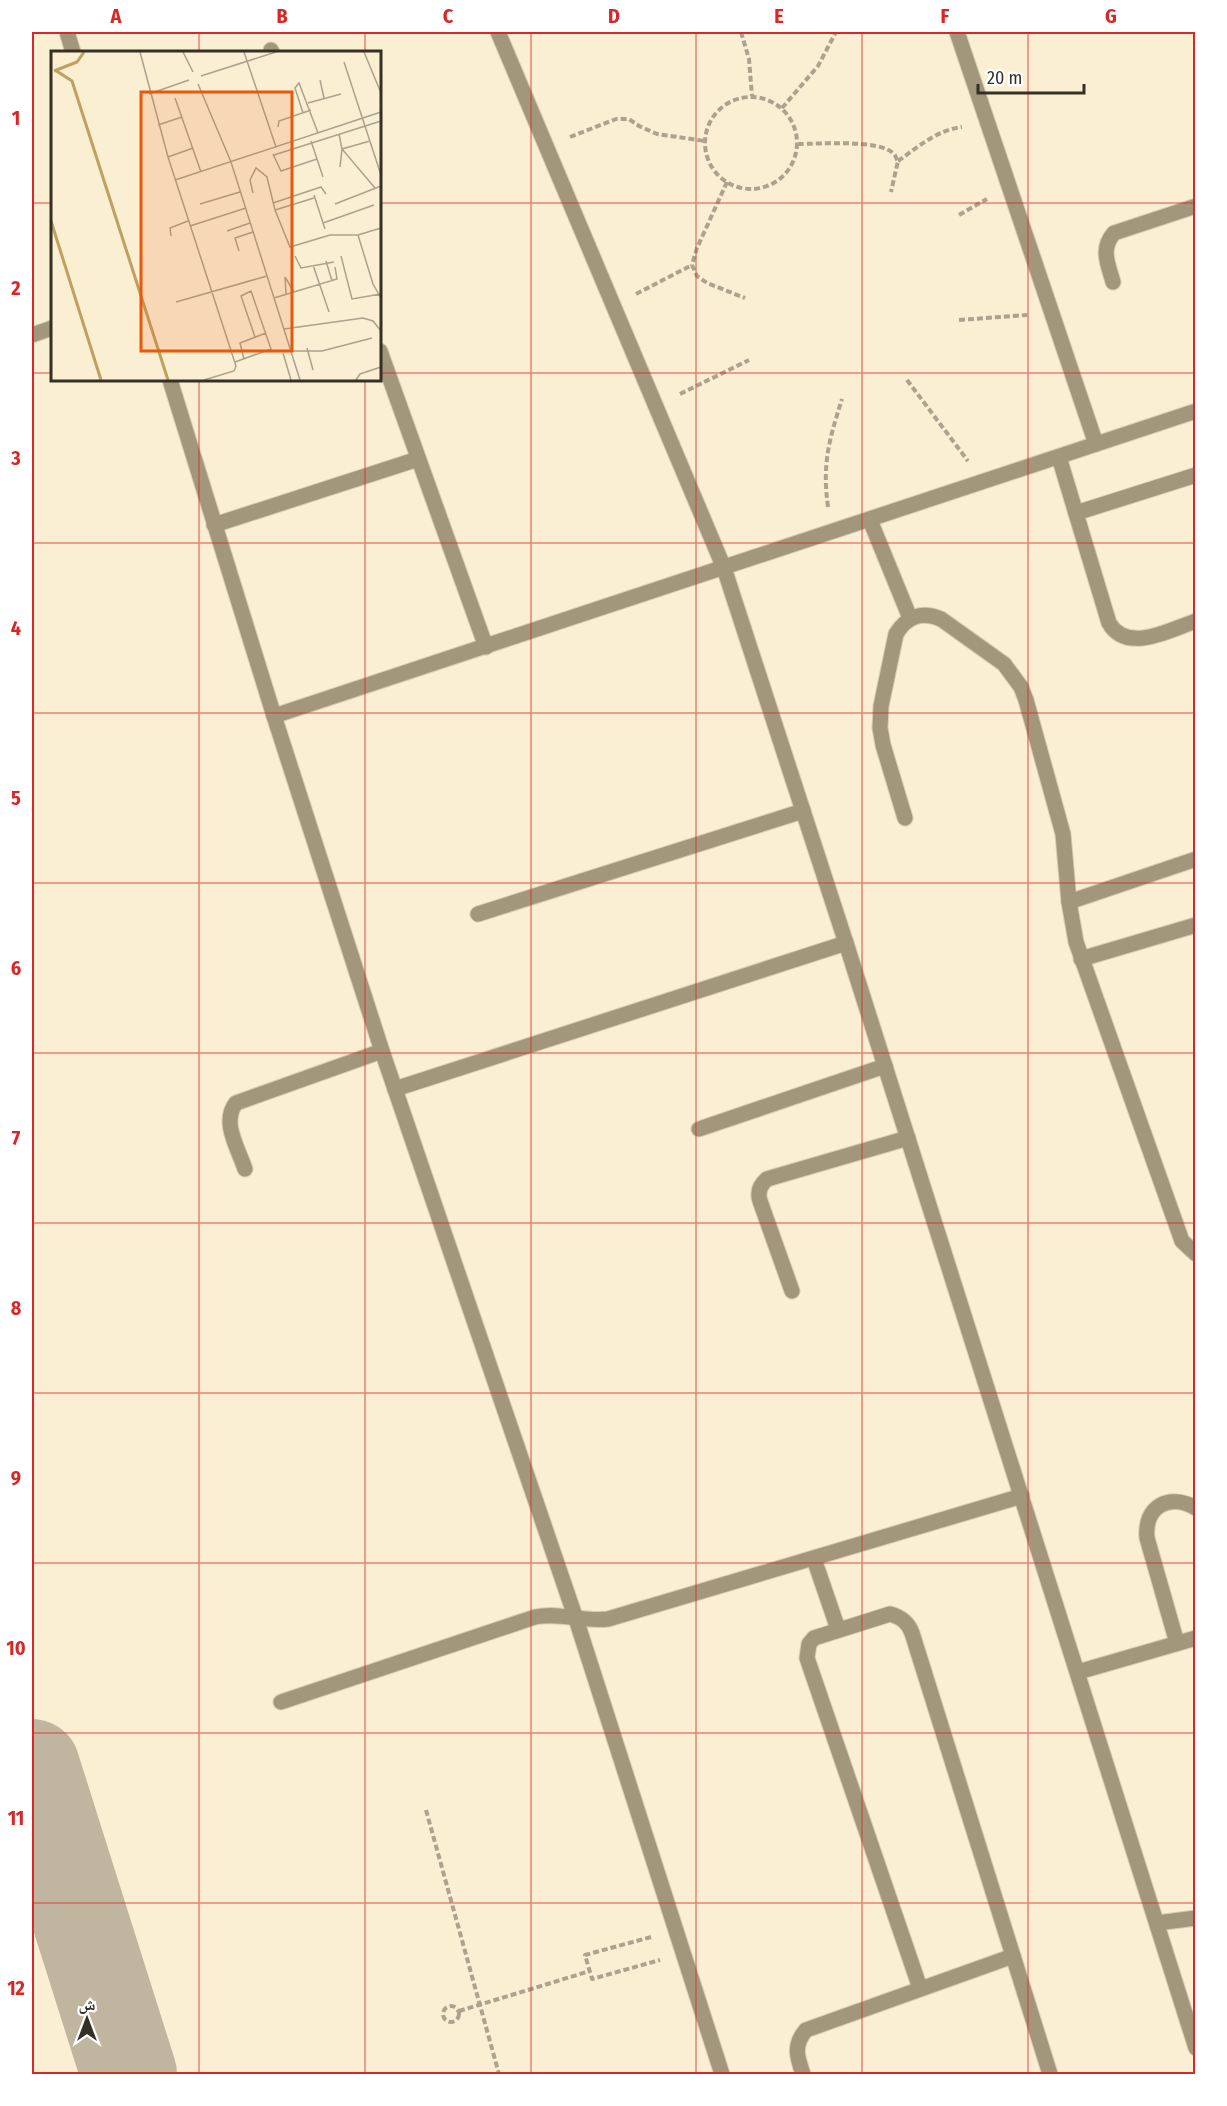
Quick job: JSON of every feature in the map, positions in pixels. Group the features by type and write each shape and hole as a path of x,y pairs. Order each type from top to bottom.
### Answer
{"lane":[{"path":"67,32 73,51"},
{"path":"498,32 724,568 908,1138 1196,2048"},
{"path":"957,32 1096,444"},
{"path":"1113,282 1105,248 1114,233 1196,206"},
{"path":"32,335 51,328"},
{"path":"381,354 486,647"},
{"path":"170,381 274,717 382,1051 576,1619 722,2074"},
{"path":"274,717 1196,411"},
{"path":"1059,457 1113,631 1131,639 1142,638 1196,621"},
{"path":"214,525 418,459"},
{"path":"1076,513 1196,475"},
{"path":"870,520 910,618"},
{"path":"905,818 883,745 880,717 896,634 902,624 910,618 931,615 941,619 1004,664 1021,687 1059,815 1063,834 1069,902 1081,959 1182,1241 1196,1254"},
{"path":"477,914 803,811"},
{"path":"1069,902 1196,859"},
{"path":"1081,959 1196,925"},
{"path":"395,1089 846,944"},
{"path":"244,1169 229,1119 236,1103 382,1051"},
{"path":"699,1130 885,1066"},
{"path":"792,1290 759,1201 758,1196 762,1183 767,1179 908,1138"},
{"path":"281,1702 535,1617 561,1615 593,1621 608,1619 1022,1496"},
{"path":"1177,1643 1147,1538 1146,1527 1149,1516 1156,1508 1166,1503 1176,1501 1196,1508"},
{"path":"814,1558 838,1629"},
{"path":"920,1988 807,1658 809,1644 814,1638 890,1614 898,1616 909,1626 1050,2074"},
{"path":"1078,1672 1196,1638"},
{"path":"1157,1923 1196,1918"},
{"path":"803,2074 796,2054 797,2045 806,2030 1013,1956"}],"path":[{"path":"741,32 749,59 752,96"},
{"path":"782,108 818,66 836,32"},
{"path":"752,96 768,100 782,108 791,118 798,144 789,170 779,180 753,189 727,182 710,164 705,141 707,128 711,121 725,104 752,96"},
{"path":"547,147 616,119 629,119 657,134 705,141"},
{"path":"891,192 898,162 933,136 952,128 988,123"},
{"path":"798,144 850,143 877,146 893,153 898,162"},
{"path":"727,182 697,248 692,266 697,276 707,283 745,298"},
{"path":"614,305 692,266"},
{"path":"959,320 1052,313"},
{"path":"657,406 749,360"},
{"path":"907,380 984,482"},
{"path":"832,532 825,483 826,458 842,399"},
{"path":"426,1810 499,2074"},
{"path":"675,1930 585,1955 592,1979 683,1954"},
{"path":"459,2011 590,1971"},
{"path":"451,2005 459,2011 460,2016 452,2023 443,2017 446,2007 451,2005"}],"taxiway":[{"path":"32,1767 129,2074"}]}
